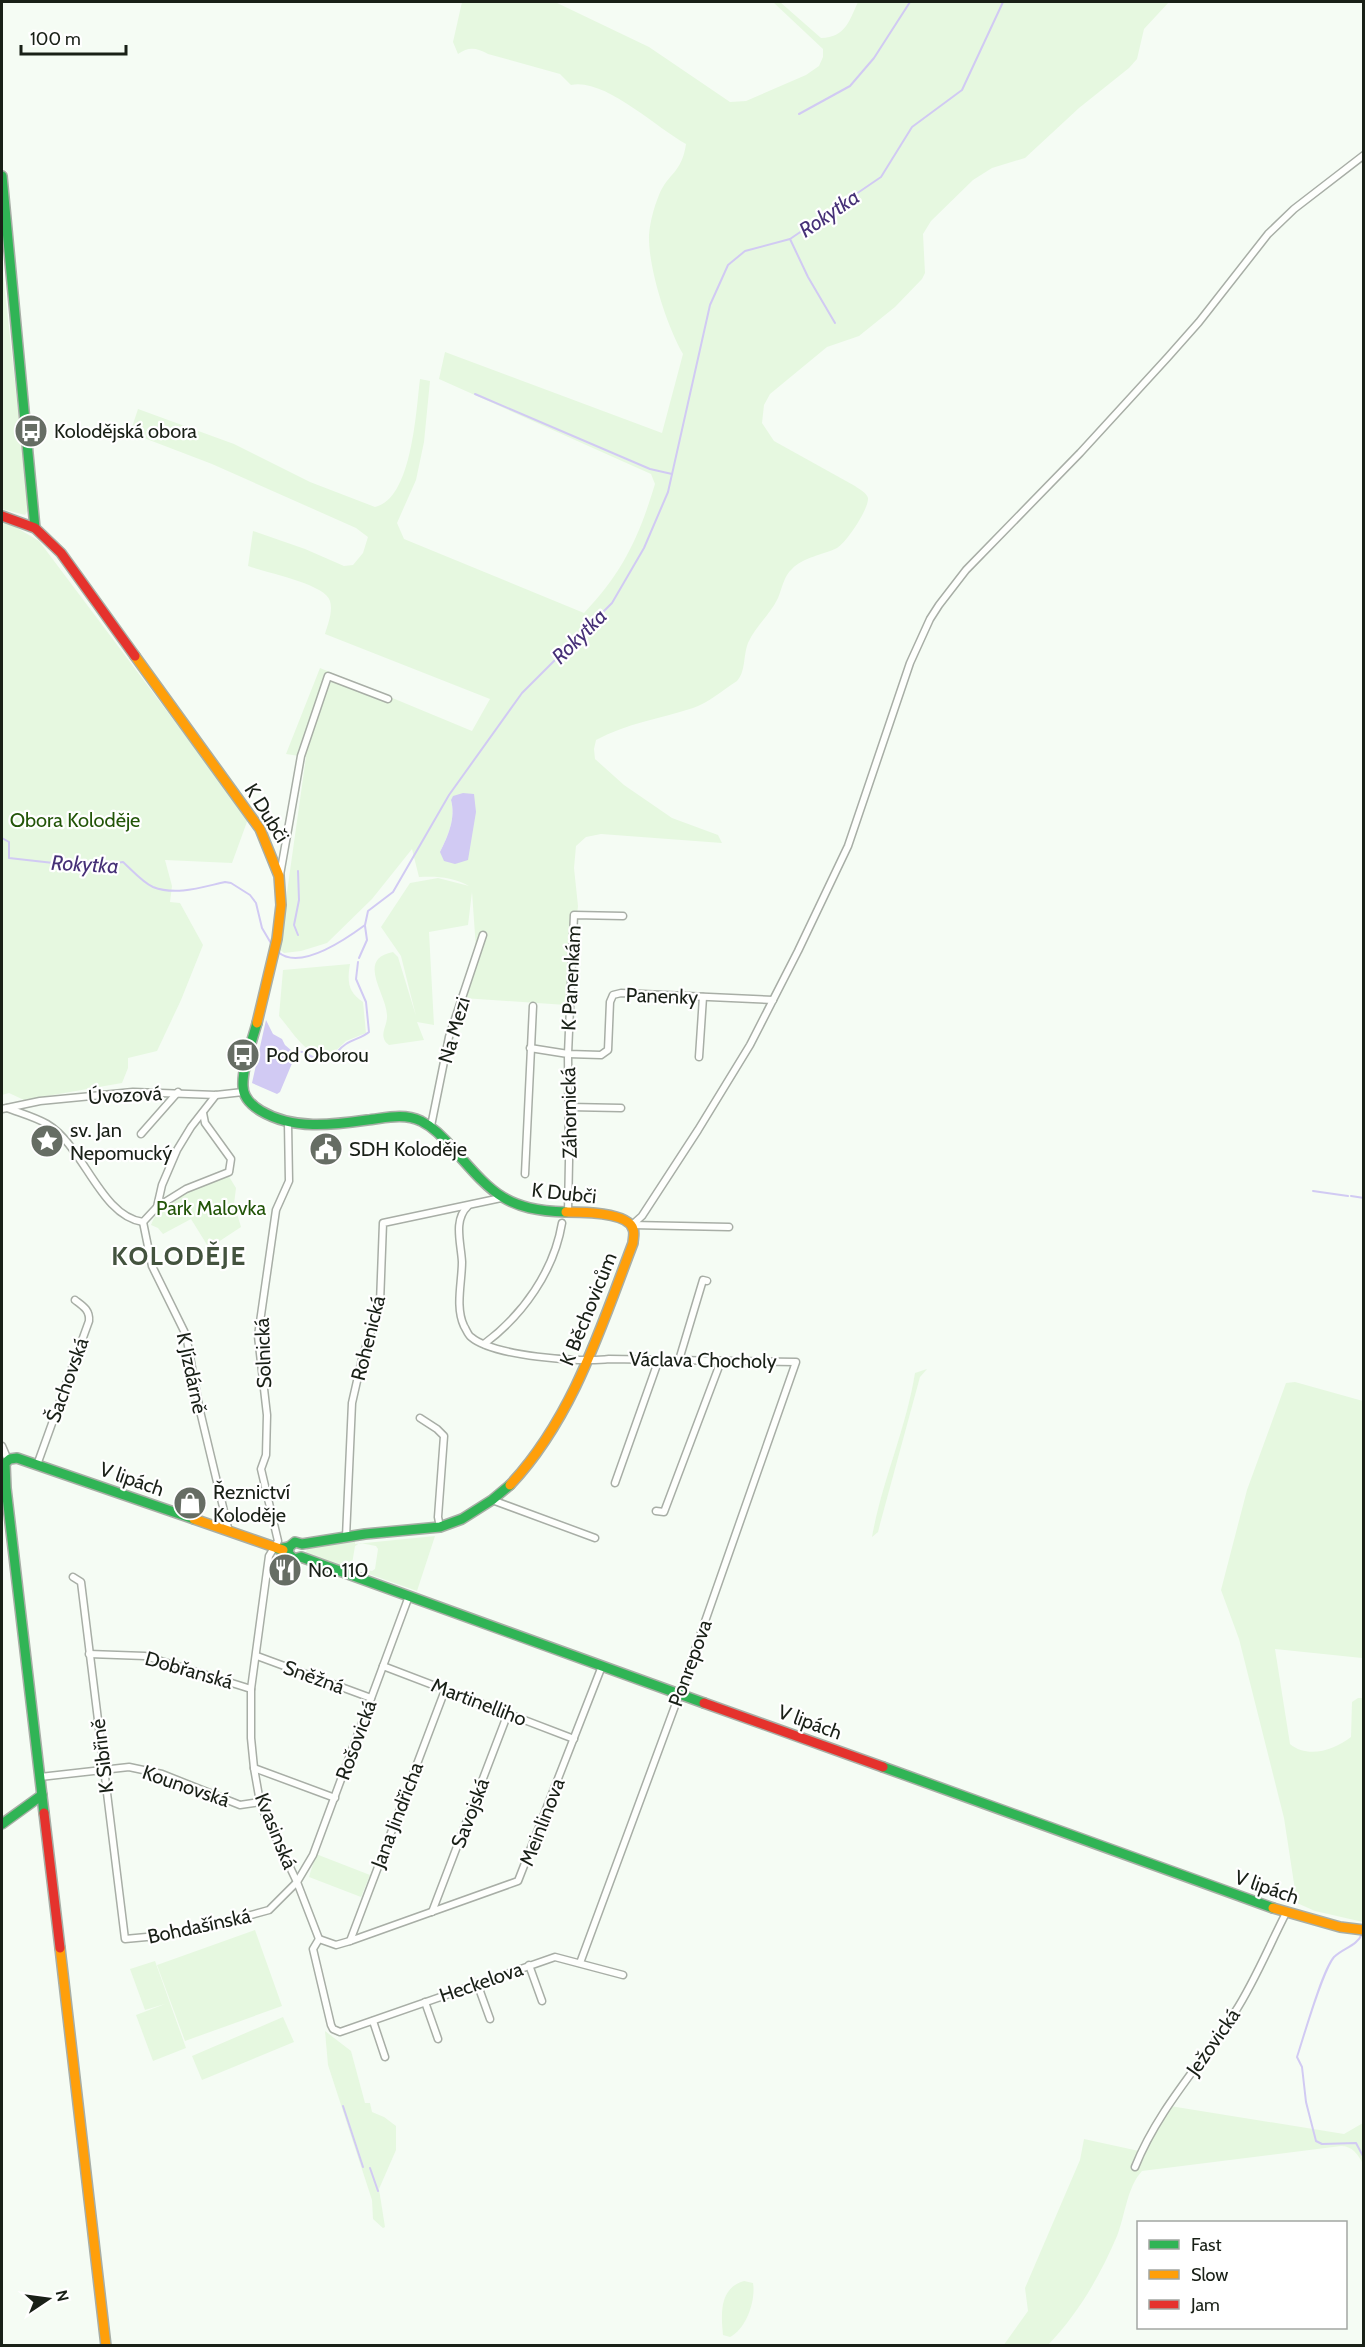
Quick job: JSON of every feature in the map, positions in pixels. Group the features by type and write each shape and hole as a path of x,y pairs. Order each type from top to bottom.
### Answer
{"street":[{"path":"632,1225 642,1216 698,1131 750,1045 798,951 848,846 910,663 939,605 966,570 1072,461 1168,357 1214,304 1268,234 1294,209 1364,155"},
{"path":"2,176 35,528 2,516"},
{"name":"K Dubči","path":"35,528 61,553 260,829 279,876 281,905 277,939 246,1063 243,1092"},
{"path":"279,876 301,756 328,676 388,699"},
{"name":"K Panenkám","path":"568,1054 574,915 623,916"},
{"name":"Na Mezi","path":"431,1126 449,1037 483,935"},
{"name":"Panenky","path":"568,1054 601,1055 608,1050 610,1002 613,995 621,993 773,1000"},
{"path":"699,1057 703,997"},
{"name":"Záhornická","path":"525,1174 533,1006"},
{"name":"Záhornická","path":"530,1048 568,1054 568,1212"},
{"name":"Úvozová","path":"4,1108 40,1101 133,1092 216,1095 243,1092"},
{"path":"141,1134 178,1092"},
{"path":"243,1092 253,1106 288,1123 325,1125 407,1117 431,1126"},
{"path":"157,1207 162,1185 177,1150 191,1127 216,1095"},
{"path":"569,1107 621,1108"},
{"path":"4,1108 48,1124 78,1155 113,1206 134,1221 143,1222 157,1207 186,1189 229,1172 231,1159 204,1123 203,1113"},
{"name":"Solnická","path":"276,1548 277,1533 261,1469 266,1455 267,1415 258,1336 276,1210 289,1181 288,1123"},
{"name":"K Dubči","path":"431,1126 477,1177 501,1198 517,1206 532,1210 616,1217 627,1220 632,1225"},
{"name":"Rohenická","path":"346,1537 352,1402 362,1359 380,1303 383,1223 501,1198"},
{"path":"468,1206 460,1214 459,1224 462,1263 461,1319 470,1336 484,1344 509,1321 538,1288 559,1241 562,1223"},
{"name":"K Jízdárně","path":"143,1222 155,1274 186,1335 200,1411 229,1532"},
{"path":"632,1225 729,1227"},
{"name":"K Běchovicům","path":"302,1544 440,1527 462,1519 492,1500 526,1467 549,1434 588,1362 633,1243 632,1225"},
{"path":"679,1359 703,1280 707,1281"},
{"name":"Šachovská","path":"37,1465 89,1321 86,1309 75,1300"},
{"name":"Václava Chocholy","path":"484,1344 499,1350 588,1362 609,1359 796,1362"},
{"path":"615,1483 658,1359"},
{"path":"656,1511 664,1512 721,1361"},
{"name":"Ponrepova","path":"580,1963 679,1695 796,1362"},
{"path":"420,1418 438,1429 444,1436 438,1517 440,1527"},
{"path":"2,1446 8,1460 5,1466 6,1488 106,2346"},
{"name":"V lipách","path":"8,1460 17,1458 276,1548 288,1549"},
{"path":"492,1500 594,1538"},
{"path":"296,1542 302,1544 305,1551 302,1557 294,1559 288,1549 296,1542"},
{"name":"Kvasinská","path":"276,1548 269,1556 251,1689 251,1738 254,1768 260,1802 297,1882 319,1939 313,1949 318,1978 331,2025 333,2029 340,2032"},
{"name":"V lipách","path":"302,1557 1286,1913 1307,1920 1362,1930"},
{"name":"K Sibřině","path":"73,1577 81,1582 124,1939"},
{"name":"Rošovická","path":"297,1882 312,1859 409,1596"},
{"name":"Dobřanská","path":"89,1653 145,1656 251,1689"},
{"name":"Sněžná","path":"257,1656 371,1698"},
{"name":"Martinelliho","path":"383,1666 574,1739"},
{"name":"Meinlinova","path":"319,1939 336,1945 350,1941 514,1884 521,1878 602,1666"},
{"name":"Jana Jindřicha","path":"350,1941 445,1690"},
{"name":"Savojská","path":"432,1912 508,1713"},
{"name":"Kounovská","path":"40,1777 129,1767 162,1774 240,1805 260,1802"},
{"path":"254,1768 335,1798"},
{"path":"2,1824 42,1795"},
{"name":"Bohdašínská","path":"124,1939 168,1935 254,1915 269,1910 297,1882"},
{"name":"Ježovická","path":"1135,2167 1143,2147 1170,2102 1236,2011 1286,1913"},
{"name":"Heckelova","path":"340,2032 555,1956 623,1975"},
{"path":"529,1965 542,2001"},
{"path":"477,1983 490,2019"},
{"path":"425,2002 438,2039"},
{"path":"373,2021 385,2057"}],"green space":[{"path":"462,2 555,2 649,47 730,102 746,101 806,75 819,66 823,57 823,49 773,2 780,2 821,38 836,35 846,27 858,2 1169,2 1144,29 1137,59 1129,68 1079,108 1025,158 992,168 973,180 931,221 923,234 925,273 895,307 859,336 827,347 770,394 764,405 762,423 774,441 863,491 868,498 865,510 841,545 802,562 789,572 775,604 748,643 742,673 737,681 699,706 608,734 596,740 594,749 595,759 624,785 672,818 718,835 722,843 601,834 586,837 576,846 574,868 578,906 566,1005 463,998 476,949 472,892 468,925 429,932 434,1025 417,1022 424,1040 389,1045 383,1034 387,1015 375,969 376,962 382,956 393,952 398,957 416,1016 401,956 381,927 410,883 438,878 469,886 445,878 419,877 412,849 372,899 327,943 301,951 284,953 279,949 306,757 286,754 320,668 472,731 490,699 325,634 331,609 326,595 294,579 248,566 253,531 305,549 344,566 353,565 363,553 368,537 356,528 212,464 144,438 132,427 138,409 234,444 310,482 375,507 387,501 397,488 410,452 420,379 430,381 424,442 416,480 397,523 404,539 584,613 598,598 628,553 643,521 655,484 651,474 439,379 445,352 662,433 683,354 671,328 655,280 649,235 659,195 678,167 686,144 630,106 599,89 584,85 571,85 560,74 477,49 469,49 458,54 453,42","holes":["451,800 476,812 440,852 452,820"]},
{"path":"2,265 29,509 25,515 2,509"},
{"name":"Obora Koloděje","path":"2,522 7,522 39,541 248,819 232,863 165,860 172,886 170,902 180,903 203,945 157,1051 128,1058 128,1068 122,1083 24,1100 9,1093 2,1095"},
{"path":"350,964 350,986 354,994 363,1002 366,1033 346,1041 329,1057 321,1056 307,1048 279,1016 283,970"},
{"name":"Park Malovka","path":"228,1175 236,1188 234,1204 241,1227 209,1248 191,1219 163,1234 151,1225 156,1215 173,1200"},
{"path":"927,1369 920,1377 878,1532 872,1537 915,1373"},
{"path":"1295,1382 1363,1401 1362,1658 1275,1649 1290,1744 1297,1749 1321,1751 1337,1746 1351,1737 1352,1702 1363,1698 1363,1922 1315,1911 1297,1903 1284,1818 1239,1639 1221,1590 1247,1490 1286,1383"},
{"path":"435,1536 417,1591 363,1572 364,1569 372,1571 375,1569 378,1549 376,1546 362,1543"},
{"path":"355,1540 355,1544 359,1544 355,1546 352,1564 360,1569 360,1573 306,1553 307,1548"},
{"path":"316,1854 370,1875 361,1897 309,1877"},
{"path":"255,1930 282,2006 185,2041 157,1965"},
{"path":"155,1961 186,2048 153,2061 136,2015 165,2004 145,2010 130,1969"},
{"path":"283,2017 294,2042 202,2080 192,2056"},
{"path":"325,2031 351,2051 365,2103 370,2103 372,2112 396,2126 396,2150 379,2189 385,2227 383,2228 373,2219 372,2200 328,2065"},
{"path":"1170,2106 1344,2134 1363,2123 1363,2164 1354,2151 1341,2146 1142,2171 1133,2185 1117,2236 1103,2266 1069,2321 1048,2345 1003,2346 1028,2311 1025,2288 1080,2160 1084,2139 1139,2151"},
{"path":"744,2281 753,2283 753,2298 749,2314 736,2333 730,2337 723,2335 723,2303 730,2289"}],"shaded area":[{"path":"463,793 474,794 476,812 468,860 455,864 444,861 440,852 452,820 451,800 453,796"},
{"path":"266,1020 273,1034 282,1039 292,1051 289,1054 293,1061 280,1092 277,1094 252,1083"}],"waterway":[{"path":"799,114 850,86 874,58 910,2"},
{"name":"Rokytka","path":"278,952 287,957 298,958 323,951 365,925 368,911 393,892 449,795 522,693 612,603 644,548 668,492 710,305 728,265 745,251 790,239 881,177 912,127 962,90 1003,2"},
{"path":"790,239 808,277 835,323"},
{"path":"475,394 650,469 672,474"},
{"name":"Rokytka","path":"2,838 9,842 9,858 89,867 123,862 145,882 162,890 180,891 225,882 231,883 250,895 256,903 262,928 272,945"},
{"path":"298,871 299,900 294,925 298,935"},
{"path":"359,958 367,940 365,926"},
{"path":"292,1051 303,1052 322,1062 346,1044 369,1032 366,1002 356,979 358,962"},
{"path":"1313,1191 1348,1196"},
{"path":"1351,1196 1364,1198"},
{"path":"1362,1934 1357,1941 1334,1957 1329,1964 1297,2057 1302,2067 1306,2102 1316,2141 1322,2144 1356,2143 1364,2158"},
{"path":"343,2106 363,2167"},
{"path":"370,2168 378,2191"}],"traffic: fast":[{"path":"2,176 35,528"},
{"path":"257,1023 246,1063 243,1086 248,1100 261,1111 299,1124 340,1123 394,1117 408,1117 421,1121 440,1134 480,1178 502,1197 529,1208 566,1212"},
{"path":"44,1813 5,1463 17,1458 194,1519"},
{"path":"278,1549 289,1547 295,1542 302,1544 365,1534 440,1527 462,1519 492,1500 510,1485"},
{"path":"289,1547 288,1553 294,1559 301,1557 704,1703"},
{"path":"883,1767 1273,1908"},
{"path":"2,1824 42,1795"}],"traffic: slow":[{"path":"135,656 260,829 279,876 281,905 277,939 257,1023"},
{"path":"510,1485 532,1459 568,1401 597,1339 633,1243 633,1229 623,1219 603,1214 566,1212"},
{"path":"194,1519 283,1550"},
{"path":"1273,1908 1340,1927 1364,1930"},
{"path":"60,1948 106,2346"}],"traffic: jam":[{"path":"2,516 35,528 61,553 135,656"},
{"path":"704,1703 883,1767"},
{"path":"44,1813 60,1948"}],"place":[{"name":"Kolodějská obora","path":"31,431"},
{"name":"Pod Oborou","path":"243,1055"},
{"name":"sv. Jan Nepomucký","path":"47,1141"},
{"name":"SDH Koloděje","path":"326,1149"},
{"name":"Řeznictví Koloděje","path":"190,1503"},
{"name":"No. 110","path":"285,1570"}],"district":[{"name":"KOLODĚJE","path":"179,1256"}]}
